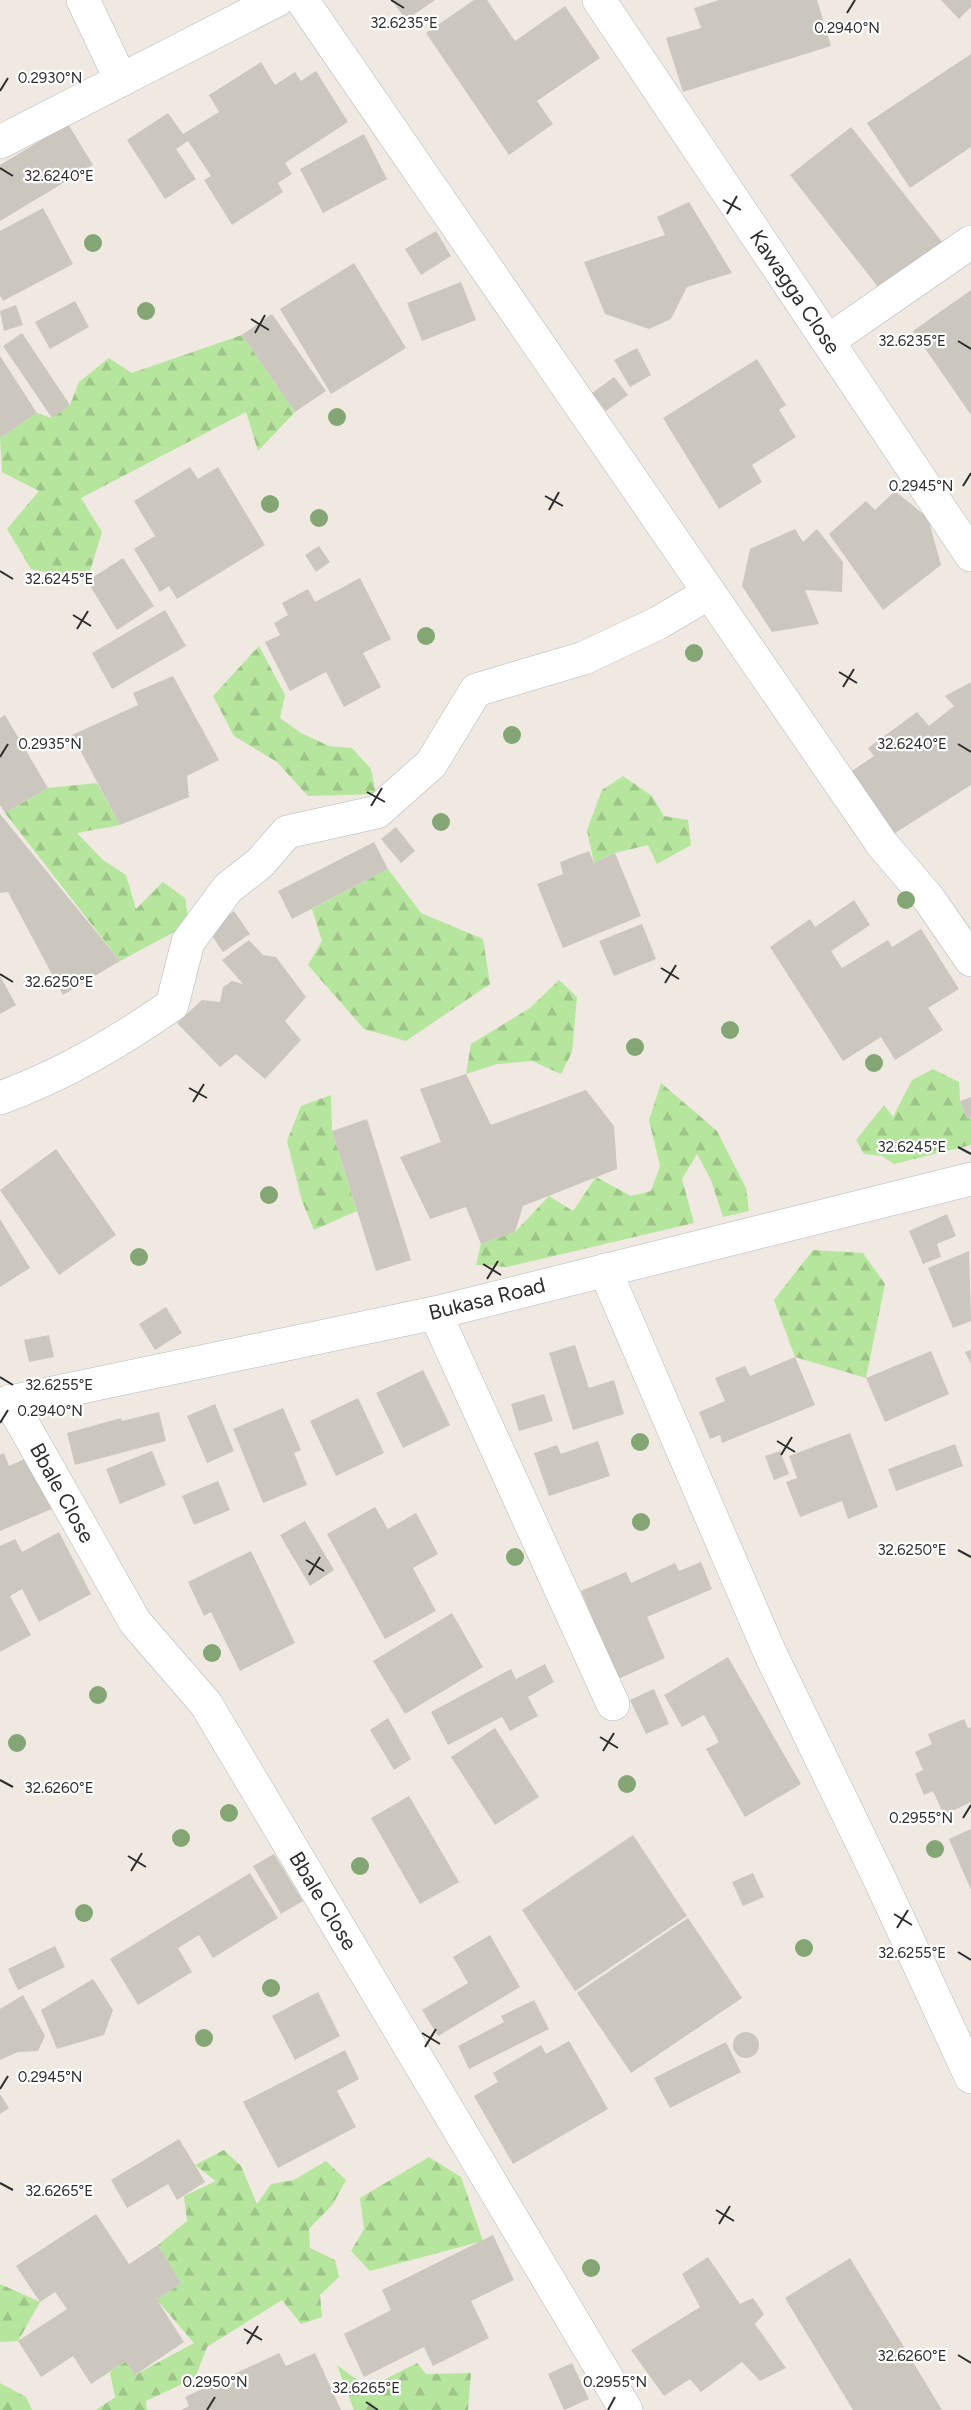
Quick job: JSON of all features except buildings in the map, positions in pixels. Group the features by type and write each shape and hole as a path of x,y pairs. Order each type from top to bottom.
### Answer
{"street":[{"path":"83,0 121,80"},
{"path":"0,142 277,0"},
{"path":"302,0 882,844 929,899 971,960"},
{"name":"Kawagga Close","path":"599,0 971,555"},
{"path":"828,341 971,242"},
{"path":"0,1098 42,1083 115,1045 172,1005 188,942 228,888 260,862 286,832 377,812 431,764 476,690 584,658 658,623 709,593"},
{"name":"Bukasa Road","path":"5,1402 435,1313 971,1179"},
{"path":"605,1270 770,1653 882,1884 971,2077"},
{"path":"435,1313 613,1704"},
{"name":"Bbale Close","path":"5,1402 135,1622 206,1704 626,2410"}],"green space":[{"path":"242,335 295,412 258,451 246,412 81,498 102,532 87,581 31,569 7,529 39,491 2,472 0,438 37,413 52,418 70,405 79,382 109,358 132,373"},
{"path":"259,646 285,695 280,718 301,733 329,746 352,748 371,769 376,794 308,796 277,762 234,736 213,696"},
{"path":"623,776 652,796 664,816 688,820 691,845 657,864 648,845 615,853 594,863 587,830 602,790"},
{"path":"97,783 120,825 77,833 103,860 126,875 136,909 163,882 185,898 189,924 120,961 5,813 48,788"},
{"path":"388,869 421,913 483,939 490,984 406,1041 364,1029 308,965 322,941 312,909"},
{"path":"559,980 577,997 572,1052 561,1074 532,1061 497,1064 466,1074 471,1044 530,1008"},
{"path":"933,1069 959,1082 960,1101 967,1119 971,1117 971,1145 894,1164 882,1156 864,1154 856,1140 884,1105 893,1117 912,1080"},
{"path":"661,1083 717,1131 746,1188 749,1211 723,1217 711,1180 697,1154 682,1179 694,1223 507,1267 476,1265 481,1244 515,1232 549,1196 573,1211 596,1177 631,1196 651,1191 660,1166 649,1120"},
{"path":"331,1095 332,1131 357,1211 314,1230 302,1201 287,1141 301,1106"},
{"path":"813,1250 863,1253 885,1284 866,1378 795,1357 774,1300"},
{"path":"224,2150 241,2166 257,2204 271,2184 294,2180 326,2161 346,2180 333,2204 309,2229 310,2248 335,2260 339,2277 320,2295 322,2317 301,2324 282,2300 207,2347 195,2378 146,2401 147,2410 96,2410 115,2397 110,2372 126,2361 135,2375 194,2343 157,2300 181,2283 158,2245 187,2221 184,2196 216,2181 195,2165"},
{"path":"429,2157 461,2177 483,2241 370,2271 351,2251 364,2229 360,2198"},
{"path":"0,2284 40,2302 18,2341 0,2342"},
{"path":"417,2363 426,2374 471,2373 468,2410 354,2410 337,2365 368,2388"},
{"path":"0,2383 26,2397 32,2410 0,2410"}]}
